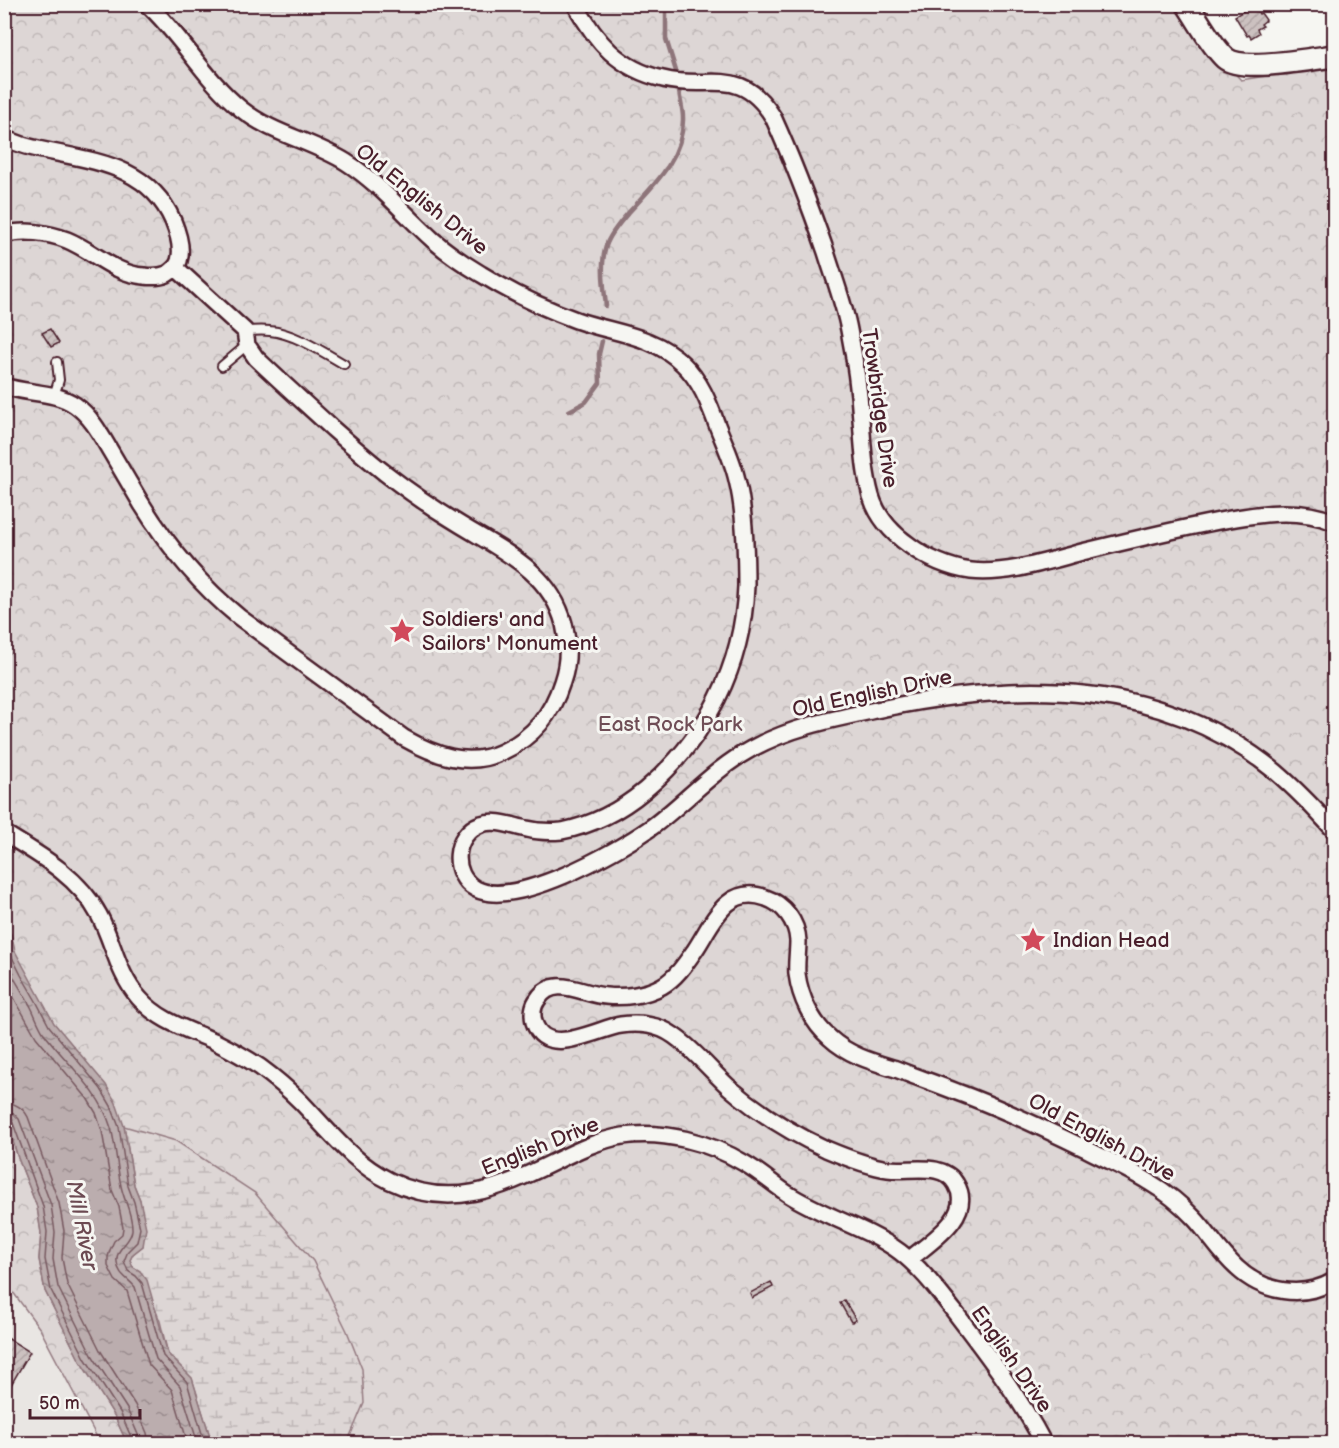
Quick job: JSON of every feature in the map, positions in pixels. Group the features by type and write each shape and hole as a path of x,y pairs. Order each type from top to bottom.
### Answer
{"main road":[{"path":"1187,4 1218,50 1232,63 1258,64 1335,56"}],"street":[{"name":"Old English Drive","path":"147,4 170,28 208,77 242,110 276,131 319,147 362,172 436,243 486,278 539,304 591,325 642,339 671,353 684,364 698,382 730,459 737,480 742,509 746,587 742,624 730,672 707,719 676,761 659,778 636,798 602,818 568,830 551,832 497,822 484,823 472,828 464,836 457,857 464,879 470,885 490,893 517,891 557,878 594,861 654,825 735,758 784,734 822,722 910,703 987,692 1077,693 1123,699 1159,708 1192,720 1223,736 1277,773 1335,830"},
{"name":"Trowbridge Drive","path":"575,4 595,38 620,61 663,80 734,83 747,88 758,97 773,117 815,220 849,328 857,380 864,463 871,498 884,520 909,545 936,561 953,567 972,571 998,570 1194,526 1251,516 1308,514 1335,522"},
{"path":"4,138 26,146 106,163 120,168 144,183 165,206 179,239 179,260 176,268 164,275 141,276 117,270 70,241 60,238 29,232 4,236"},
{"path":"4,386 54,396 77,406 103,437 142,504 163,534 200,580 239,617 404,738 421,748 444,756 476,759 497,754 520,742 532,732 556,701 568,660 567,635 554,596 535,574 518,560 427,504 383,472 256,358 246,338 176,268"},
{"name":"English Drive","path":"4,833 52,864 83,891 100,917 122,973 138,998 149,1008 171,1023 234,1051 264,1070 284,1085 342,1147 365,1166 388,1180 424,1193 448,1196 466,1195 503,1186 585,1147 622,1136 645,1135 676,1138 709,1146 746,1164 802,1202 875,1236 910,1259 988,1355 1044,1443"},
{"name":"Old English Drive","path":"910,1259 947,1228 959,1212 961,1197 959,1188 945,1173 936,1170 888,1169 867,1164 803,1138 759,1111 729,1087 674,1036 661,1029 642,1024 628,1024 613,1026 564,1041 544,1036 533,1019 535,1003 539,997 551,988 560,987 606,996 628,996 657,989 668,983 680,970 715,916 725,906 742,897 762,896 779,905 793,921 798,944 797,972 805,1001 816,1024 838,1046 1022,1118 1125,1168 1174,1199 1193,1217 1238,1269 1253,1280 1285,1292 1313,1290 1335,1281"}],"lane":[{"path":"222,366 246,338 271,331 313,347 344,364"},
{"path":"54,396 58,380 57,362"}],"shaded area":[{"path":"4,1181 106,1443 5,1443"}],"green space":[{"name":"East Rock Park","path":"1176,4 1191,28 1241,80 1334,65 1334,1443 196,1443 5,988 4,5"},
{"path":"4,1114 37,1207 41,1233 39,1259 45,1291 80,1361 114,1415 127,1443 100,1443 40,1329 13,1292 5,1287"},
{"path":"124,1126 176,1141 255,1193 313,1261 347,1331 362,1369 364,1403 349,1443 212,1443 192,1379 168,1354 160,1321 140,1271 133,1267 130,1260 133,1254 143,1246 140,1200 134,1185"}],"water":[{"name":"Mill River","path":"4,927 11,934 15,951 54,1023 106,1085 116,1103 124,1126 134,1185 146,1228 143,1246 133,1254 130,1260 133,1267 140,1271 147,1280 168,1354 192,1378 212,1443 127,1443 114,1415 80,1361 45,1291 39,1259 41,1233 37,1207 18,1158 5,1114"}],"building":[{"path":"1250,7 1253,10 1256,8 1266,20 1261,24 1263,26 1257,29 1259,33 1251,38 1247,36 1235,16"},
{"path":"50,329 59,343 51,347 42,333"},
{"path":"771,1282 773,1287 752,1298 750,1293"},
{"path":"844,1300 856,1320 852,1322 840,1303"},
{"path":"4,1336 30,1352 4,1397"}],"waterway":[{"path":"666,4 666,39 676,71"},
{"path":"606,306 603,268 606,246 619,224 657,181 673,158 682,132 683,115 679,91"},
{"path":"569,411 586,402 600,383 599,354 602,341"}],"place":[{"name":"Soldiers' and Sailors' Monument","path":"402,631"},
{"name":"Indian Head","path":"1033,940"}]}
